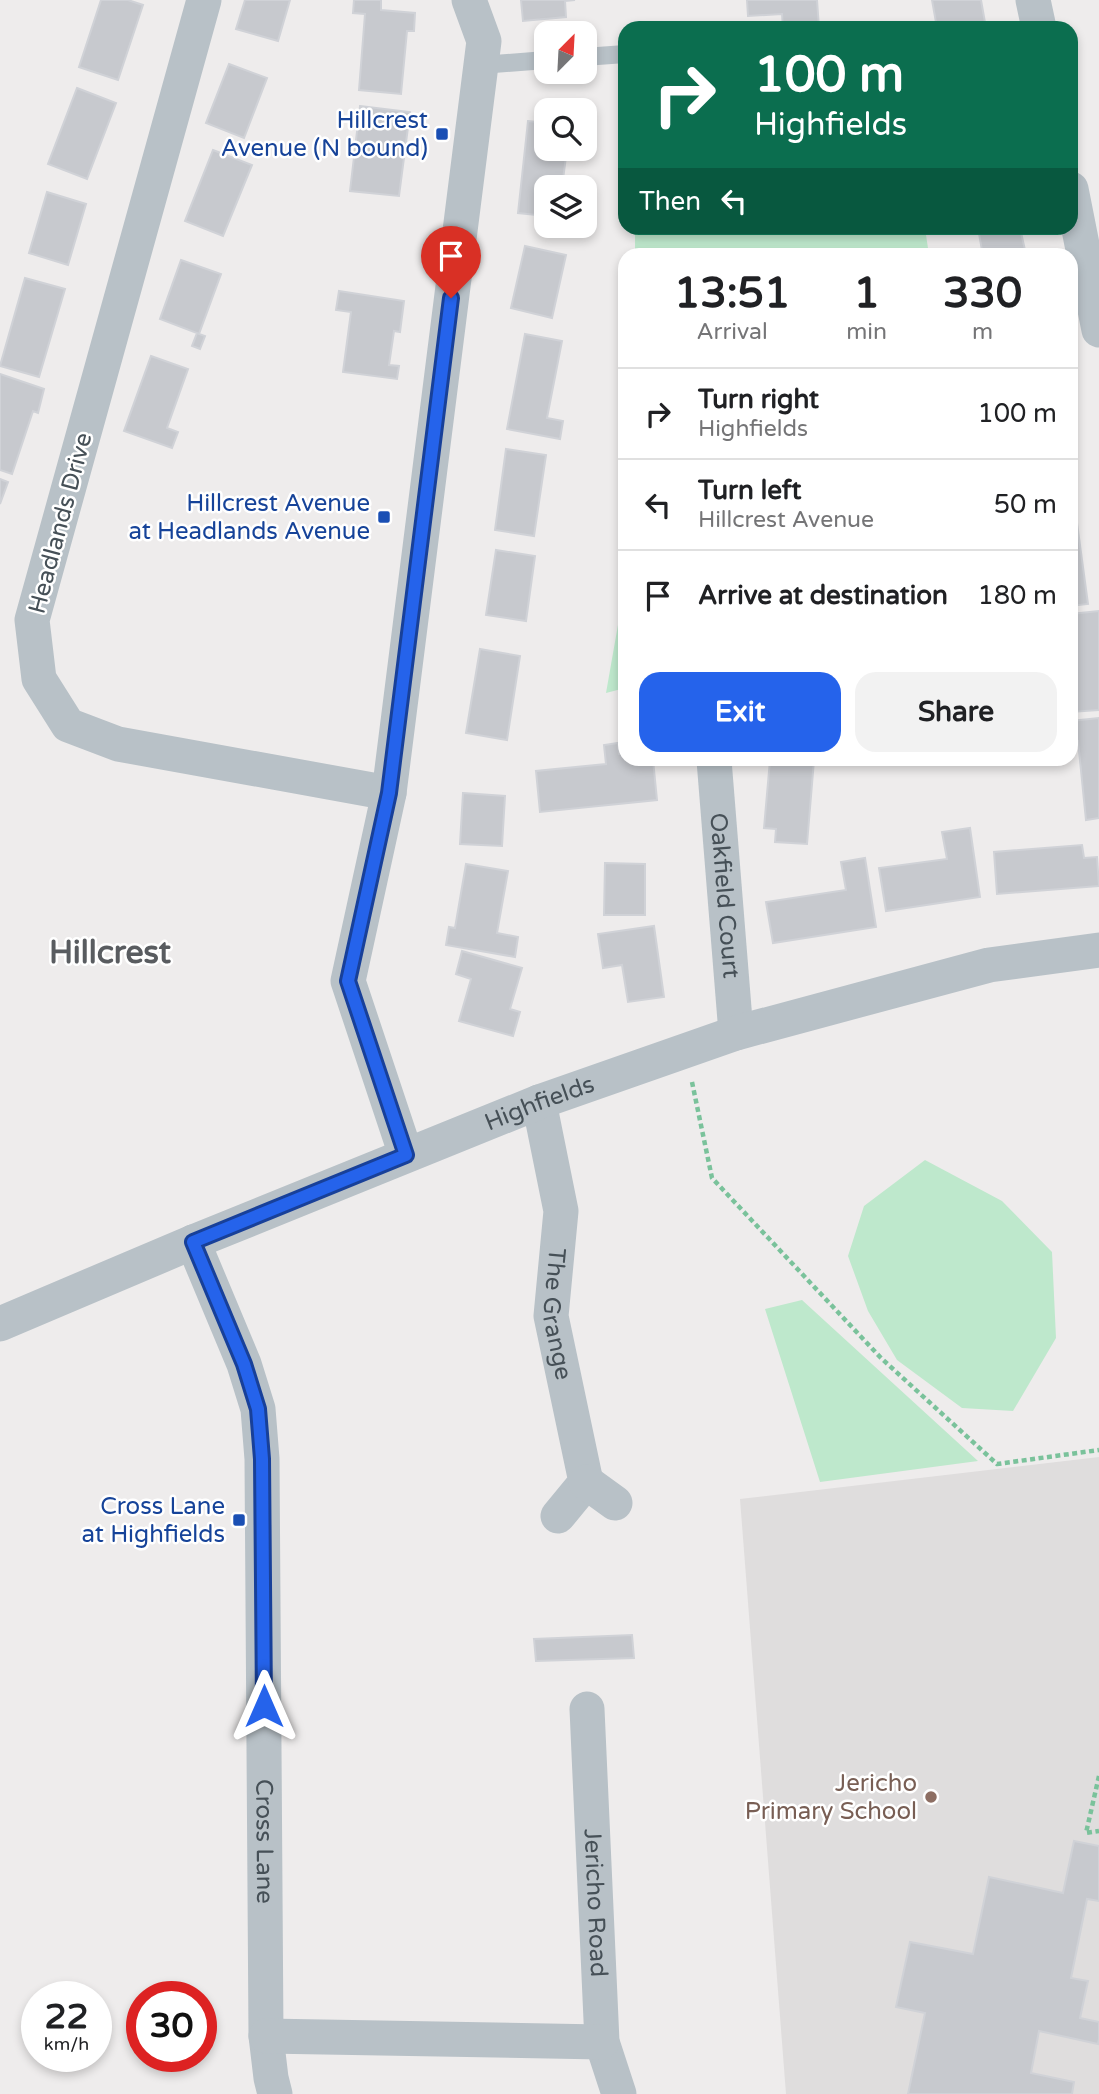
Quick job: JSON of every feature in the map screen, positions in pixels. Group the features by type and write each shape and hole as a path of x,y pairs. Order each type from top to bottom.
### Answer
{"street":[{"name":"Headlands Drive","path":"204,0 32,621 39,679 68,725 118,744 389,793"},
{"path":"406,1155 348,981 389,793 484,41 469,0"},
{"path":"1033,0 1038,21"},
{"path":"1078,224 1099,330"},
{"name":"Oakfield Court","path":"714,766 736,1033"},
{"name":"Highfields","path":"0,1324 406,1155 539,1102 685,1050 736,1033 989,965 1099,950"},
{"name":"The Grange","path":"539,1102 561,1211 551,1316 586,1482"},
{"name":"Cross Lane","path":"193,1242 244,1364 258,1409 262,1459 266,2036 275,2094"},
{"path":"558,1516 586,1482 615,1503"},
{"name":"Jericho Road","path":"587,1709 602,2042 619,2094"},
{"path":"266,2036 602,2042"}],"lane":[{"path":"597,56 618,55"},
{"path":"481,65 534,61"}],"path":[{"path":"685,1050 712,1178 881,1358 997,1464 1099,1450"},
{"path":"1099,1776 1086,1833 1099,1831"}],"shaded area":[{"name":"Jericho Primary School","path":"1099,1457 1099,2094 786,2094 740,1499"}],"green space":[{"path":"635,235 926,235 928,248 635,248"},
{"path":"618,625 618,690 606,693"},
{"path":"925,1160 1002,1201 1052,1252 1056,1338 1013,1411 962,1408 897,1360 868,1311 848,1256 864,1206"},
{"path":"802,1300 978,1461 820,1482 765,1309"}],"building":[{"path":"101,0 128,0 143,5 118,80 79,67"},
{"path":"245,0 290,0 278,41 236,29"},
{"path":"354,0 381,0 381,10 415,13 414,31 407,31 401,94 359,90 365,14 353,13"},
{"path":"521,0 575,0 565,1 566,17 523,21"},
{"path":"747,0 817,0 818,21 782,21 782,14 748,16"},
{"path":"932,0 981,0 985,21 936,21"},
{"path":"229,64 267,78 244,138 206,123"},
{"path":"77,88 116,103 87,179 48,164"},
{"path":"360,106 410,112 399,196 350,191"},
{"path":"528,121 534,122 534,161 565,161 564,175 534,175 534,215 518,213"},
{"path":"213,150 252,165 223,236 185,221"},
{"path":"47,192 86,204 68,265 29,253"},
{"path":"979,235 1022,235 1025,248 982,248"},
{"path":"525,246 566,255 552,318 511,308"},
{"path":"181,260 221,274 199,334 205,336 200,349 192,346 197,333 160,319"},
{"path":"25,278 65,289 39,377 0,366"},
{"path":"339,291 404,301 400,332 394,331 389,365 399,366 397,379 343,372 351,312 336,310"},
{"path":"525,334 562,341 547,418 563,421 560,439 507,429"},
{"path":"151,356 188,369 167,428 178,432 172,448 124,431"},
{"path":"0,374 44,389 38,413 33,411 12,474 0,470"},
{"path":"506,449 546,455 534,536 495,530"},
{"path":"0,479 8,482 0,504"},
{"path":"1078,530 1088,604 1078,605"},
{"path":"496,550 535,556 526,621 486,615"},
{"path":"1099,611 1099,710 1078,712 1078,613"},
{"path":"480,649 520,656 507,740 466,733"},
{"path":"1099,718 1099,818 1086,820 1078,741 1078,720"},
{"path":"618,743 618,766 654,766 657,800 540,812 536,771 606,764 604,745"},
{"path":"769,766 814,766 807,844 775,842 776,829 764,828"},
{"path":"463,793 505,796 502,846 460,844"},
{"path":"970,828 980,897 886,911 879,868 947,859 942,832"},
{"path":"1082,845 1084,858 1097,857 1099,886 997,894 994,852"},
{"path":"865,858 876,927 773,943 766,902 846,890 841,862"},
{"path":"605,863 645,864 645,915 604,915"},
{"path":"466,864 508,871 497,933 518,937 515,957 446,945 449,927 455,928"},
{"path":"654,926 664,997 628,1002 622,965 603,968 598,934"},
{"path":"462,951 522,968 510,1009 520,1012 513,1036 459,1021 471,979 456,974"},
{"path":"632,1635 634,1658 536,1661 534,1639"},
{"path":"1074,1841 1099,1846 1099,1901 1087,1899 1071,1978 1088,1981 1080,2018 1099,2022 1099,2039 1098,2044 1039,2031 1031,2073 1074,2082 1072,2094 908,2094 925,2013 896,2007 910,1942 973,1954 989,1877 1063,1893"}],"place":[{"name":"Hillcrest Avenue (N bound)","path":"442,134"},
{"name":"Hillcrest Avenue at Headlands Avenue","path":"384,517"},
{"name":"Cross Lane at Highfields","path":"239,1520"},
{"name":"Jericho Primary School","path":"931,1797"}],"district":[{"name":"Hillcrest","path":"110,952"}],"route":[{"path":"264,1706 262,1459 258,1409 244,1364 193,1242 406,1155 348,981 389,793 451,298"}]}
